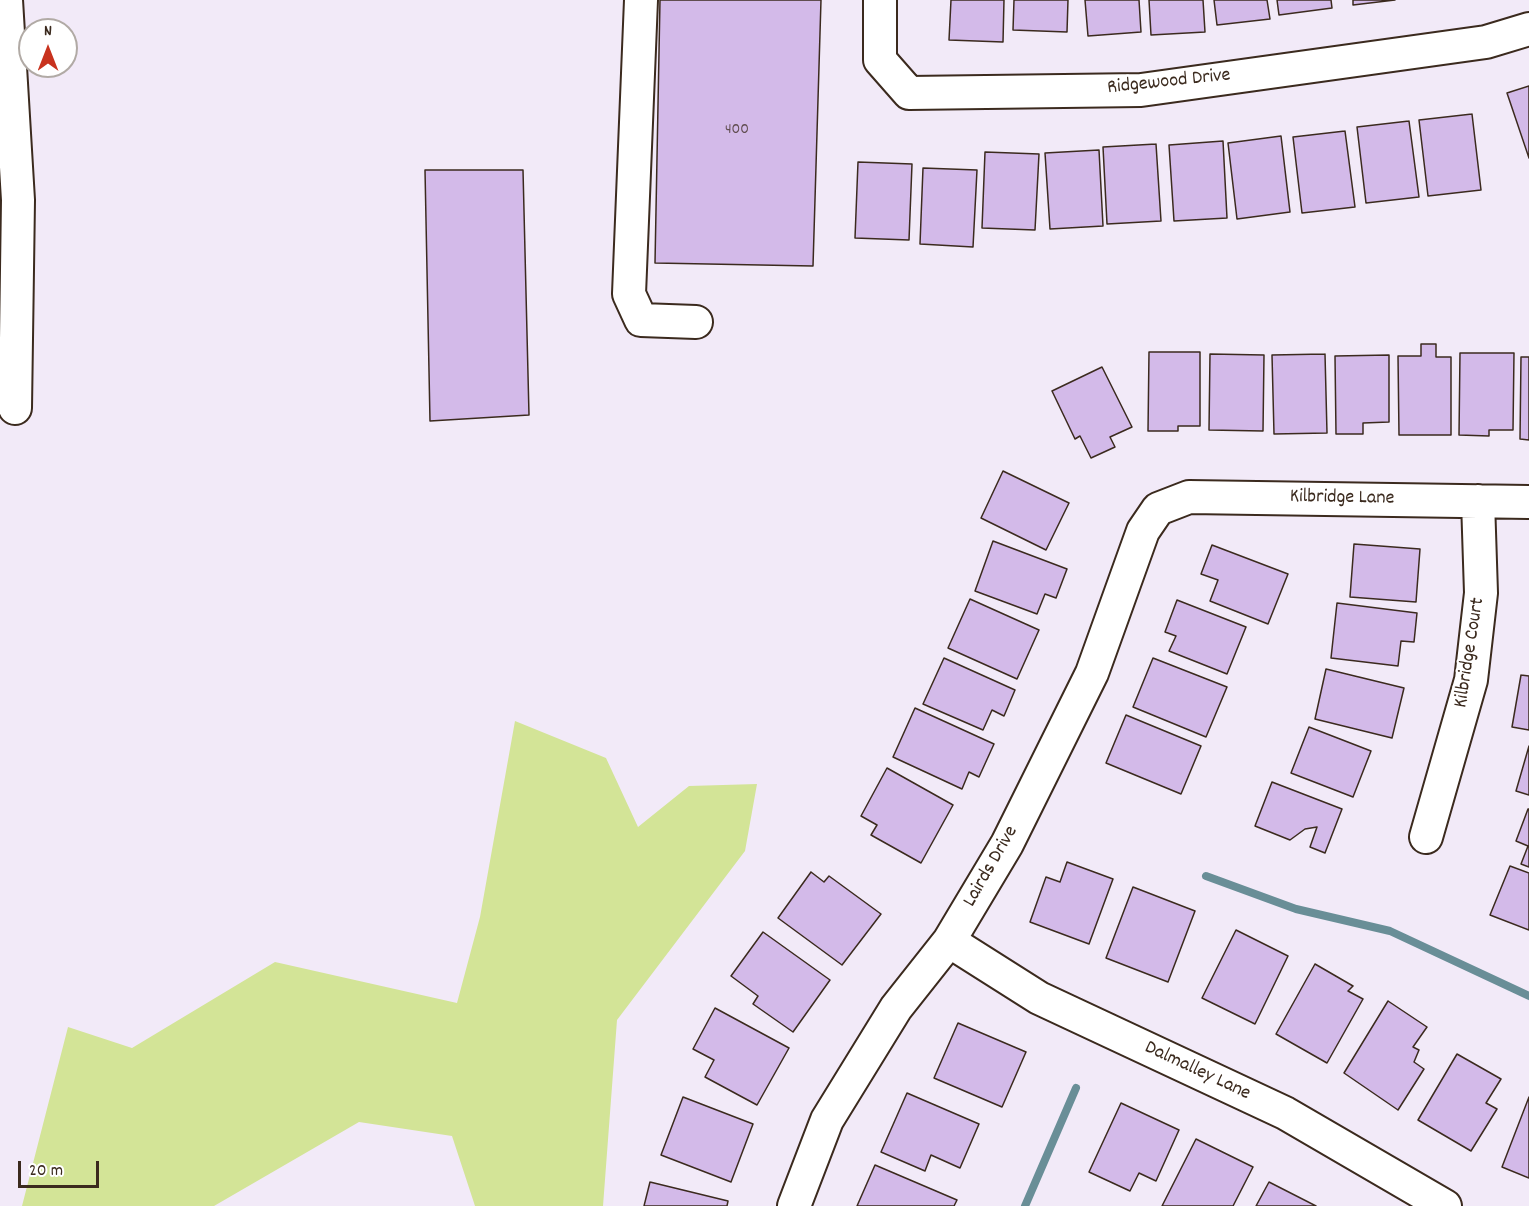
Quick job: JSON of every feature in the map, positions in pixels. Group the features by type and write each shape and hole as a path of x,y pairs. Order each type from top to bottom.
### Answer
{"street":[{"path":"6,0 18,200 8,315 15,408"},
{"path":"641,0 629,294 641,320 696,322"},
{"name":"Ridgewood Drive","path":"880,0 880,60 909,93 1141,90 1486,42 1529,29"},
{"name":"Kilbridge Lane","path":"1158,509 1189,497 1529,502"},
{"name":"Kilbridge Court","path":"1426,837 1471,680 1481,593 1478,501"},
{"name":"Lairds Drive","path":"794,1206 827,1120 896,1008 949,941 1007,844 1092,673 1143,531 1158,509"},
{"name":"Dalmalley Lane","path":"949,941 1039,999 1285,1113 1445,1206"}],"green space":[{"path":"515,721 606,758 638,827 689,786 757,784 745,851 617,1020 603,1206 475,1206 452,1136 359,1122 214,1206 22,1206 68,1027 132,1048 275,962 457,1003 480,917"}],"building":[{"path":"660,0 821,0 813,266 655,263"},
{"path":"951,0 1004,0 1003,42 949,40"},
{"path":"1014,0 1068,0 1067,32 1013,30"},
{"path":"1085,0 1139,0 1141,32 1088,36"},
{"path":"1149,0 1203,0 1205,32 1151,35"},
{"path":"1214,0 1267,0 1270,19 1217,25"},
{"path":"1277,0 1331,0 1332,8 1279,15"},
{"path":"1353,0 1395,0 1353,5"},
{"path":"1529,86 1529,158 1507,93"},
{"path":"1472,114 1481,190 1428,196 1419,120"},
{"path":"1409,121 1419,197 1366,203 1357,127"},
{"path":"1345,131 1355,207 1302,213 1293,137"},
{"path":"1281,136 1290,212 1237,219 1228,143"},
{"path":"1223,141 1227,218 1174,221 1169,145"},
{"path":"1156,144 1161,221 1107,224 1103,147"},
{"path":"1099,150 1103,226 1050,229 1045,153"},
{"path":"985,152 1039,154 1035,230 982,228"},
{"path":"858,162 912,164 909,240 855,238"},
{"path":"923,168 977,170 973,247 920,244"},
{"path":"425,170 523,170 529,415 430,421"},
{"path":"1421,344 1436,344 1436,357 1451,357 1451,435 1399,435 1398,356 1421,356"},
{"path":"1149,352 1200,352 1200,426 1178,426 1178,431 1148,431"},
{"path":"1460,353 1514,353 1513,430 1489,430 1489,436 1459,435"},
{"path":"1210,354 1264,355 1263,431 1209,430"},
{"path":"1325,354 1327,433 1274,434 1272,355"},
{"path":"1389,355 1389,422 1363,423 1363,434 1336,434 1335,356"},
{"path":"1521,357 1529,357 1529,440 1520,439"},
{"path":"1102,367 1132,427 1110,437 1115,447 1091,458 1080,436 1075,439 1052,391"},
{"path":"1003,471 1069,503 1046,550 981,518"},
{"path":"993,541 1067,569 1056,598 1045,594 1037,614 975,591"},
{"path":"1354,544 1420,549 1416,602 1350,597"},
{"path":"1212,545 1288,574 1268,624 1210,601 1218,580 1201,574"},
{"path":"970,599 1039,630 1017,679 948,648"},
{"path":"1177,600 1246,627 1227,674 1169,651 1176,636 1165,632"},
{"path":"1337,603 1417,613 1414,642 1401,641 1398,666 1331,658"},
{"path":"944,658 1015,690 1004,716 992,710 983,730 923,704"},
{"path":"1153,658 1227,687 1206,737 1133,707"},
{"path":"1326,669 1404,688 1392,738 1315,719"},
{"path":"1521,675 1529,676 1529,730 1512,727"},
{"path":"915,708 994,744 979,777 969,772 962,789 893,757"},
{"path":"1126,715 1201,746 1181,794 1106,763"},
{"path":"1309,727 1371,751 1353,797 1291,773"},
{"path":"1529,746 1529,795 1516,791"},
{"path":"887,768 953,805 921,863 871,835 877,825 861,816"},
{"path":"1272,782 1342,809 1325,853 1310,847 1317,827 1305,829 1290,840 1255,826"},
{"path":"1528,809 1529,867 1521,864 1528,846 1516,841"},
{"path":"1067,862 1113,879 1089,944 1030,922 1046,877 1060,882"},
{"path":"1510,866 1529,873 1529,930 1490,915"},
{"path":"811,872 824,882 829,876 881,914 842,965 778,918"},
{"path":"1133,887 1195,911 1168,982 1106,958"},
{"path":"1236,930 1288,956 1255,1024 1202,998"},
{"path":"763,932 830,980 793,1032 753,1004 758,996 731,976"},
{"path":"1315,964 1353,986 1348,991 1363,999 1327,1063 1276,1034"},
{"path":"1388,1001 1427,1027 1413,1047 1419,1050 1414,1062 1424,1069 1398,1110 1344,1073"},
{"path":"715,1008 789,1048 757,1105 705,1077 714,1060 693,1049"},
{"path":"958,1023 1026,1052 1002,1107 934,1078"},
{"path":"1457,1054 1501,1079 1486,1103 1497,1109 1471,1151 1418,1120"},
{"path":"907,1093 979,1124 960,1168 931,1155 925,1171 881,1152"},
{"path":"683,1097 753,1124 731,1182 661,1155"},
{"path":"1529,1097 1529,1178 1502,1167"},
{"path":"1121,1103 1179,1130 1156,1181 1139,1173 1130,1191 1089,1172"},
{"path":"1196,1139 1253,1167 1233,1206 1162,1206"},
{"path":"875,1165 957,1200 954,1206 857,1206"},
{"path":"650,1182 728,1201 727,1206 644,1206"},
{"path":"1269,1182 1316,1206 1256,1206"}],"waterway":[{"path":"1206,876 1296,909 1390,931 1529,996"},
{"path":"1025,1206 1076,1088"}]}
